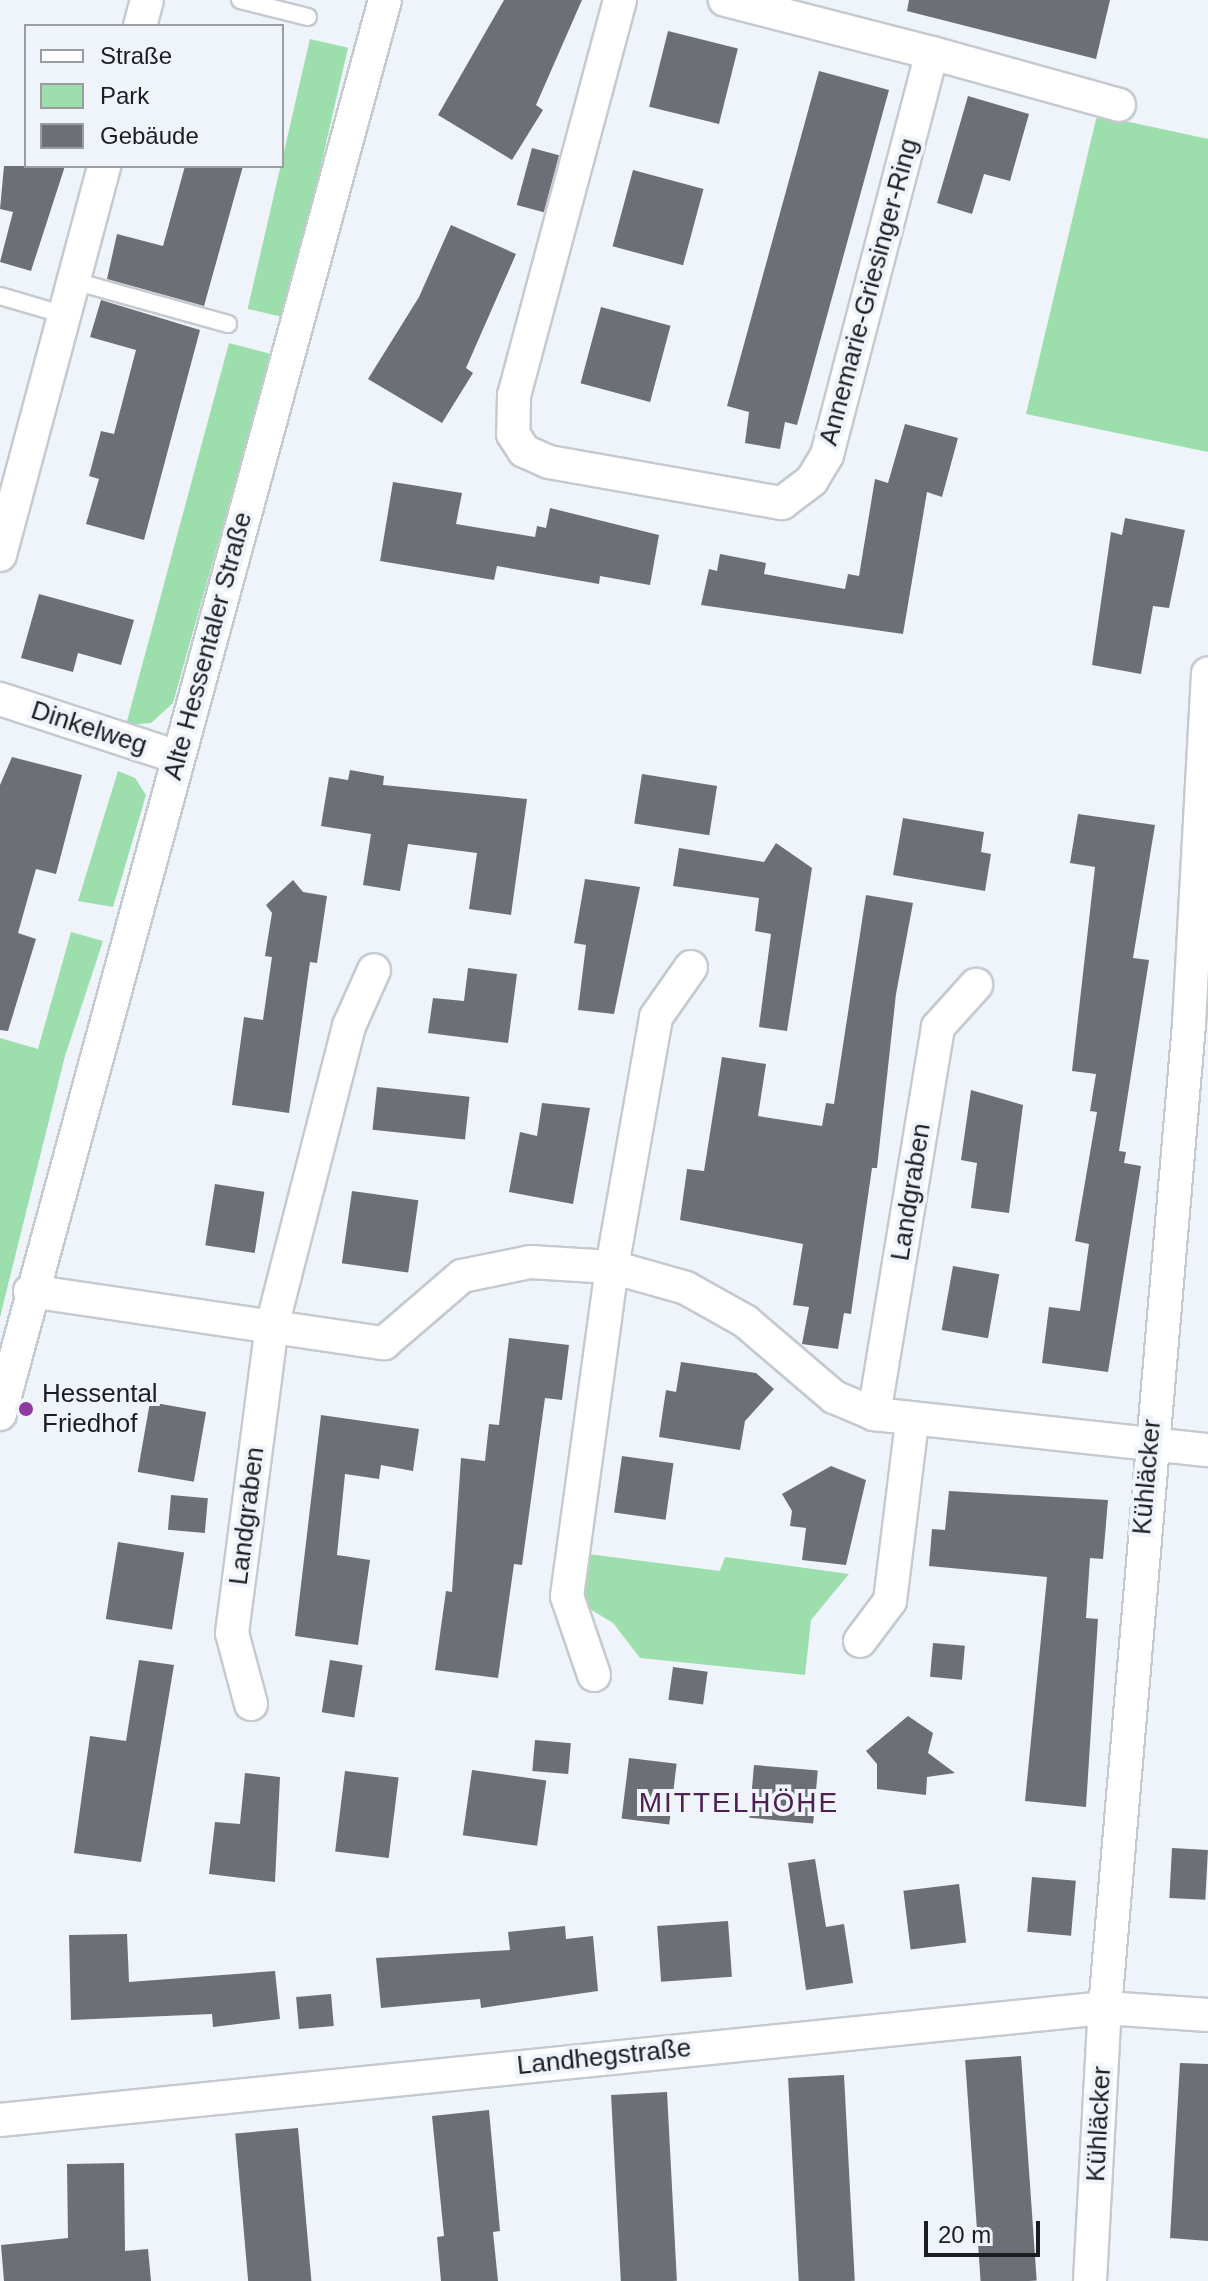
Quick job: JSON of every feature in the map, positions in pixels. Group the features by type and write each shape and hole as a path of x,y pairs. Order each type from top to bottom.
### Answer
{"street":[{"path":"141,24 147,0"},
{"name":"Alte Hessentaler Straße","path":"0,1414 30,1291 385,0"},
{"name":"Annemarie-Griesinger-Ring","path":"620,0 514,395 513,434 524,451 549,462 664,484 782,503 812,480 827,455 932,53"},
{"path":"725,0 1119,105"},
{"path":"0,555 103,168"},
{"name":"Kühläcker","path":"1090,2281 1105,2008 1149,1447 1198,1025 1208,674"},
{"name":"Dinkelweg","path":"0,699 177,757"},
{"path":"594,1675 567,1596 612,1267 656,1017 691,967"},
{"name":"Landgraben","path":"251,1704 232,1633 272,1326 349,1026 374,970"},
{"name":"Landgraben","path":"874,1414 938,1027 976,985"},
{"path":"30,1291 384,1343 462,1276 530,1262 612,1267 686,1288 745,1321 834,1397 874,1414 912,1421 1149,1447 1208,1450"},
{"path":"860,1641 890,1601 912,1421"},
{"name":"Landhegstraße","path":"0,2120 1105,2008 1208,2015"}],"lane":[{"path":"240,0 308,17"},
{"path":"74,281 228,324"},
{"path":"0,296 65,315"}],"green space":[{"path":"310,39 348,48 286,318 248,309 280,168 284,168 284,152"},
{"path":"1097,115 1208,139 1208,452 1026,414"},
{"path":"229,343 271,354 173,703 151,723 126,725"},
{"path":"118,771 135,778 146,795 113,907 78,901"},
{"path":"71,932 103,941 65,1056 0,1317 0,1038 38,1049"},
{"path":"588,1554 720,1571 725,1557 849,1574 811,1620 805,1675 640,1658 613,1623 582,1604"}],"building":[{"path":"504,0 582,0 536,105 543,110 512,160 438,115"},
{"path":"909,0 1110,0 1096,59 907,11"},
{"path":"668,31 738,48 719,124 649,107"},
{"path":"819,71 889,90 797,425 785,422 780,449 745,443 749,412 727,406"},
{"path":"968,96 1029,114 1010,181 984,174 972,214 937,203"},
{"path":"532,148 559,155 544,212 517,205"},
{"path":"4,166 64,168 31,271 0,262 13,212 0,209"},
{"path":"184,168 242,168 204,306 107,279 117,234 163,246"},
{"path":"633,170 704,189 683,265 613,246"},
{"path":"451,225 516,254 466,368 473,373 442,423 368,379 419,297"},
{"path":"101,300 200,330 144,540 86,524 99,479 89,476 101,431 114,434 136,350 90,337"},
{"path":"601,307 671,326 650,402 581,383"},
{"path":"905,424 958,438 942,497 927,492 903,634 701,605 709,569 717,571 720,554 766,563 764,574 845,589 848,574 859,576 875,479 888,483"},
{"path":"393,482 462,493 456,524 535,537 537,526 546,528 550,508 659,535 650,585 600,576 599,584 497,566 494,580 380,561"},
{"path":"1125,518 1185,530 1169,608 1153,606 1141,674 1092,665 1111,532 1122,535"},
{"path":"39,594 134,620 121,665 78,653 73,672 21,658"},
{"path":"12,757 82,775 56,874 36,869 18,933 36,939 8,1031 0,1030 0,785"},
{"path":"350,770 384,776 383,785 527,799 511,915 469,909 477,853 408,844 400,891 363,885 371,834 321,826 329,777 348,780"},
{"path":"642,774 717,786 709,835 634,823"},
{"path":"1078,814 1155,825 1133,958 1149,960 1119,1151 1126,1152 1124,1163 1141,1166 1108,1372 1042,1363 1049,1307 1080,1311 1089,1244 1075,1241 1097,1112 1090,1111 1096,1074 1072,1071 1095,867 1070,863"},
{"path":"903,818 984,832 981,852 991,854 985,891 893,875"},
{"path":"776,843 812,868 787,1031 759,1027 771,934 755,931 759,898 673,886 679,848 764,862"},
{"path":"585,879 640,887 614,1014 578,1010 586,945 574,943"},
{"path":"293,880 303,892 327,896 317,963 310,962 289,1113 232,1105 244,1017 263,1020 272,957 265,956 272,913 266,905"},
{"path":"866,895 913,903 896,994 877,1168 872,1168 851,1314 844,1313 838,1349 802,1344 809,1307 793,1305 803,1244 680,1220 687,1169 704,1171 722,1057 766,1064 758,1116 822,1126 826,1103 834,1104"},
{"path":"468,968 517,974 508,1043 428,1033 433,998 464,1001"},
{"path":"377,1087 469,1097 465,1139 373,1130"},
{"path":"971,1090 1023,1105 1009,1213 971,1208 977,1163 961,1160"},
{"path":"542,1103 590,1108 573,1204 509,1192 520,1132 537,1136"},
{"path":"215,1184 264,1192 255,1253 205,1245"},
{"path":"352,1191 418,1200 408,1273 342,1263"},
{"path":"953,1266 999,1274 988,1338 942,1330"},
{"path":"509,1338 569,1345 562,1400 545,1398 522,1565 514,1564 498,1678 435,1670 446,1591 452,1592 461,1458 485,1461 489,1424 499,1425"},
{"path":"681,1362 756,1373 774,1389 745,1421 740,1450 659,1437 666,1390 676,1392"},
{"path":"150,1402 206,1412 194,1482 138,1472"},
{"path":"321,1415 419,1429 413,1471 381,1465 379,1479 345,1474 337,1555 370,1560 358,1645 295,1636"},
{"path":"622,1456 673,1463 666,1520 614,1512"},
{"path":"831,1466 866,1480 846,1565 802,1560 806,1528 790,1526 792,1511 782,1494"},
{"path":"949,1491 1108,1500 1103,1559 1090,1558 1086,1618 1098,1619 1086,1807 1025,1801 1047,1577 929,1566 932,1529 945,1530"},
{"path":"171,1495 208,1498 205,1533 168,1530"},
{"path":"118,1542 184,1552 172,1630 106,1619"},
{"path":"933,1643 965,1646 962,1680 930,1677"},
{"path":"139,1660 174,1665 141,1862 74,1853 90,1736 126,1741"},
{"path":"330,1660 363,1665 354,1718 322,1712"},
{"path":"673,1667 708,1672 703,1705 668,1700"},
{"path":"908,1716 933,1733 928,1753 955,1773 927,1777 926,1795 877,1789 877,1764 866,1751"},
{"path":"535,1740 571,1743 568,1774 532,1771"},
{"path":"629,1758 677,1764 669,1824 622,1819"},
{"path":"754,1765 818,1771 813,1823 749,1818"},
{"path":"472,1770 546,1780 537,1846 463,1835"},
{"path":"345,1771 399,1778 389,1858 335,1851"},
{"path":"245,1773 280,1777 275,1882 209,1874 215,1822 240,1824"},
{"path":"1172,1848 1208,1850 1205,1900 1169,1898"},
{"path":"815,1859 826,1927 844,1924 853,1983 806,1990 788,1863"},
{"path":"1032,1877 1076,1881 1071,1936 1027,1932"},
{"path":"959,1884 966,1943 911,1949 903,1891"},
{"path":"728,1921 732,1977 661,1982 657,1926"},
{"path":"565,1926 566,1939 593,1936 598,1991 481,2008 480,1999 381,2008 376,1958 510,1950 508,1932"},
{"path":"127,1934 129,1982 275,1971 280,2019 213,2027 212,2014 71,2020 69,1935"},
{"path":"331,1994 334,2026 299,2029 296,1997"},
{"path":"1021,2056 1037,2280 981,2281 965,2060"},
{"path":"1180,2063 1208,2064 1208,2241 1170,2238"},
{"path":"844,2075 855,2281 799,2281 788,2078"},
{"path":"667,2092 677,2281 621,2281 611,2095"},
{"path":"489,2110 500,2231 493,2232 498,2281 441,2281 437,2237 444,2236 432,2116"},
{"path":"298,2128 311,2281 248,2281 235,2133"},
{"path":"124,2163 125,2251 148,2249 151,2281 4,2281 1,2245 68,2238 67,2164"}],"place":[{"name":"Hessental Friedhof","path":"26,1409"}],"district":[{"name":"MITTELHÖHE","path":"739,1803"}]}
